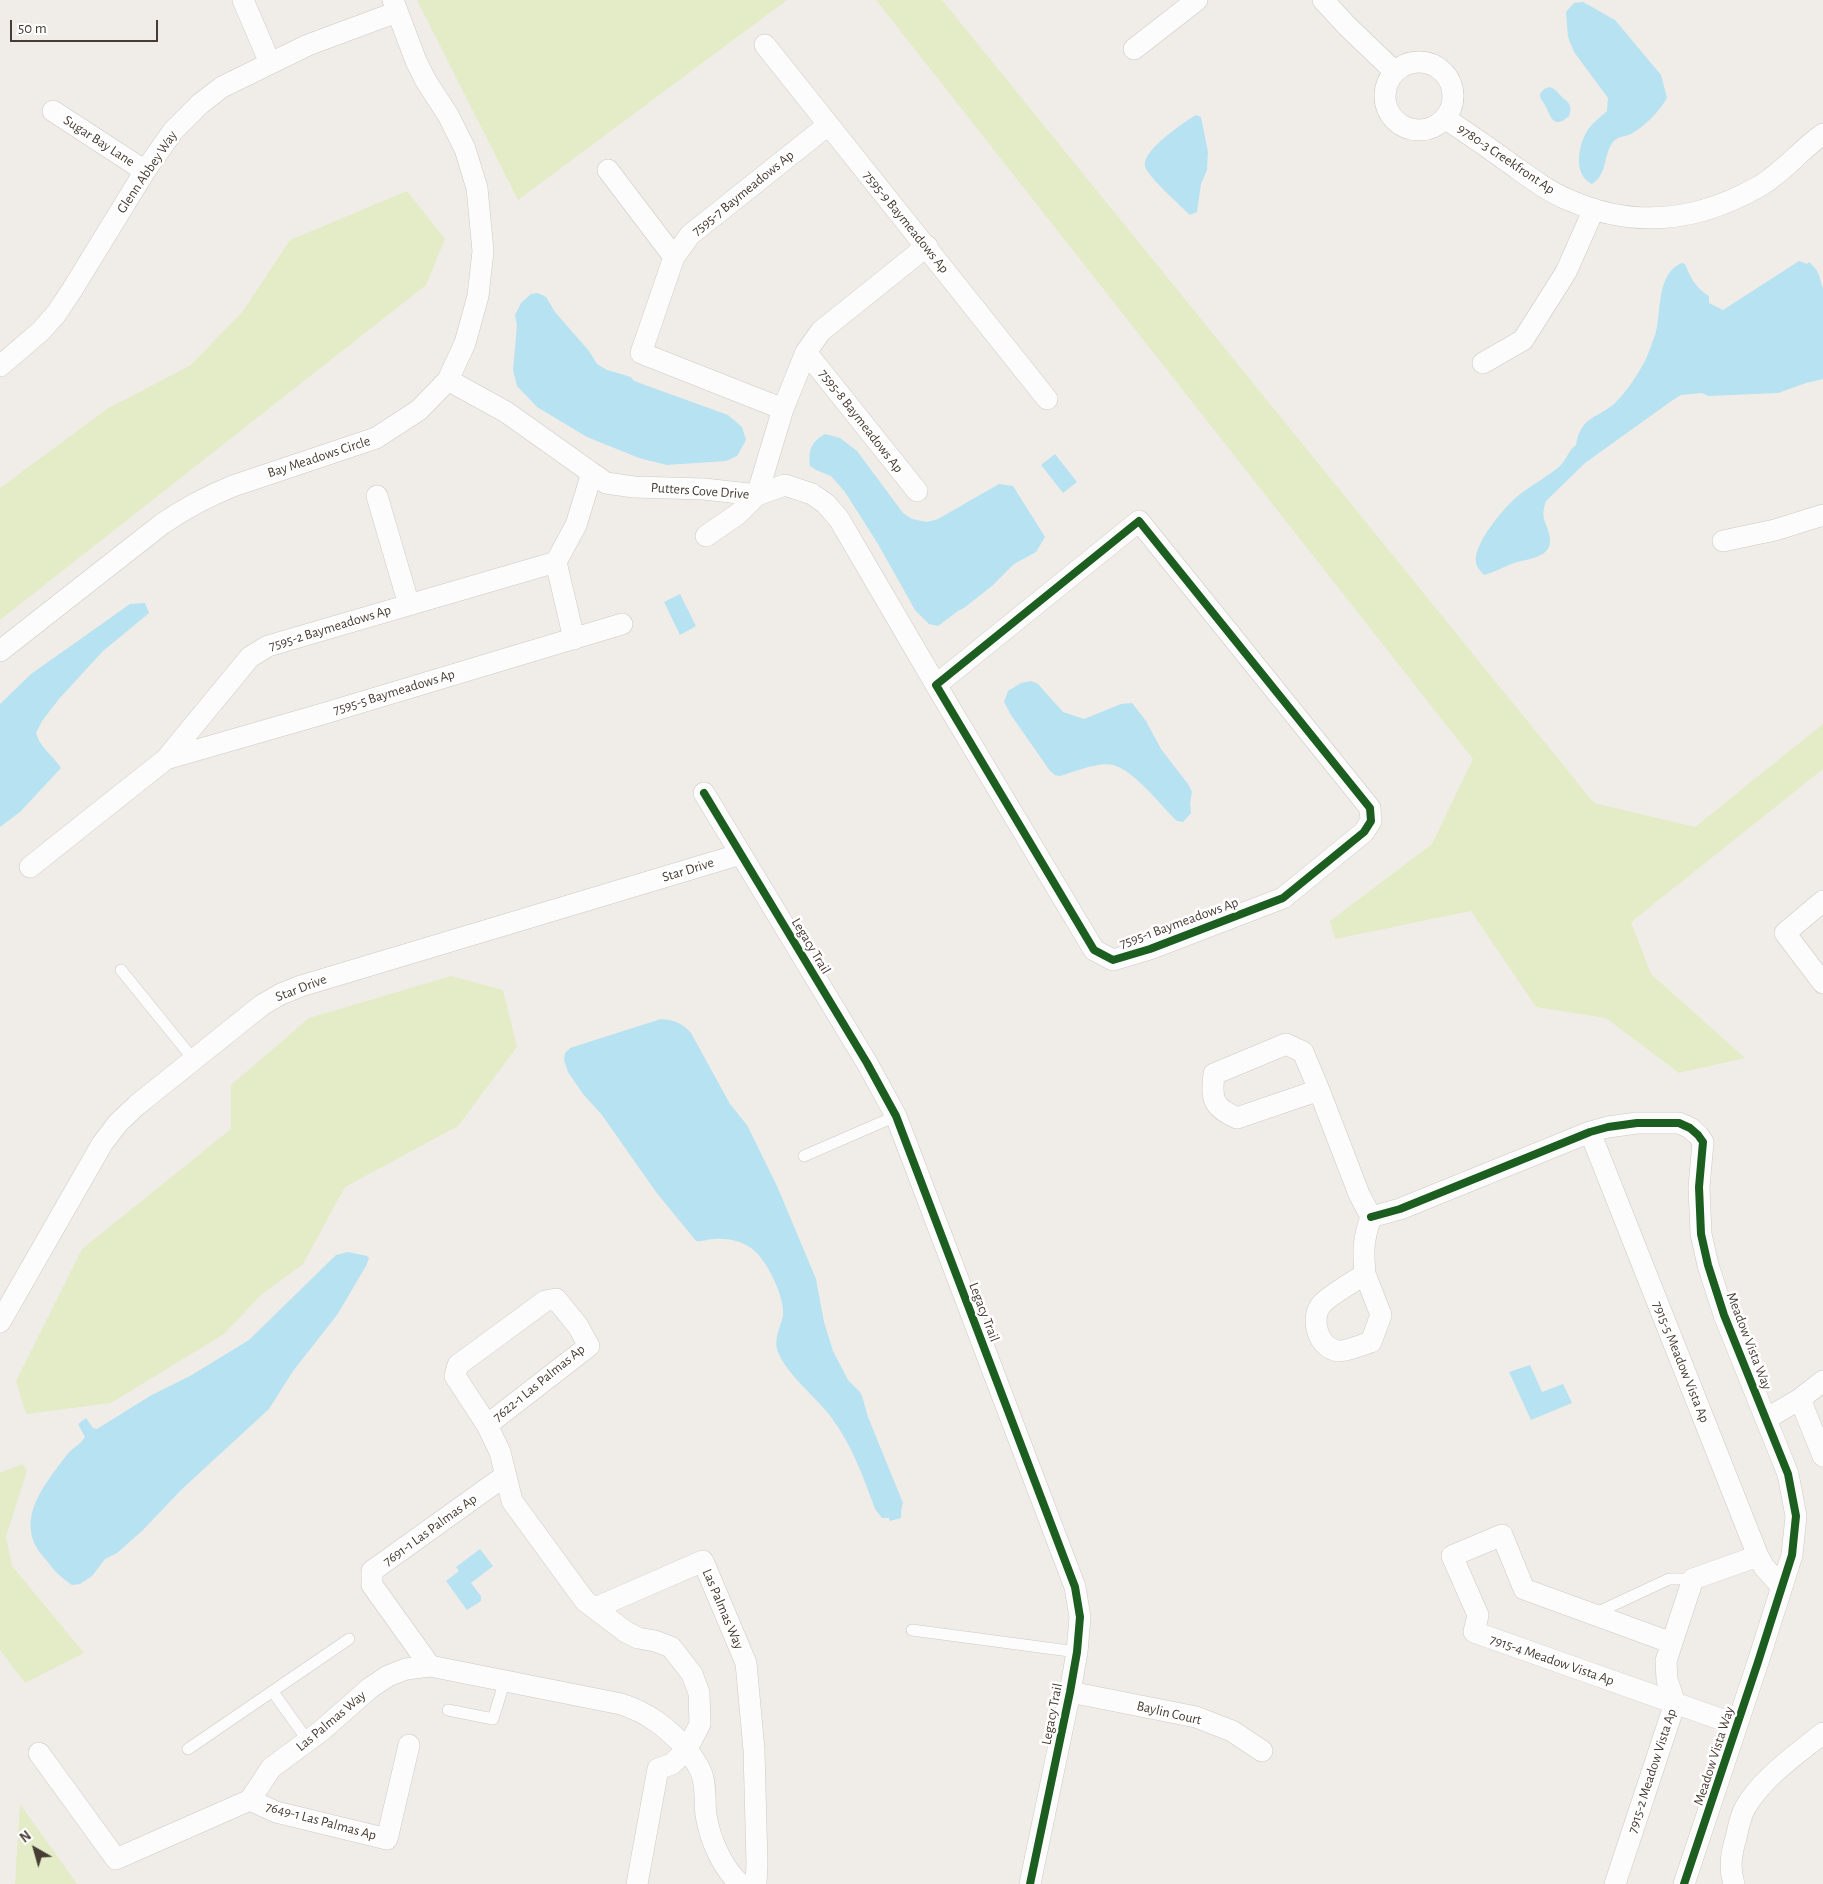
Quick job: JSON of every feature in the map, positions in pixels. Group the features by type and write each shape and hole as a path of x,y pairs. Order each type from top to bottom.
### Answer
{"street":[{"path":"243,0 270,63"},
{"path":"1134,49 1196,0"},
{"path":"1323,0 1395,72"},
{"name":"Glenn Abbey Way","path":"4,357 41,331 56,314 145,171 173,131 200,104 222,87 308,45 395,6"},
{"name":"Bay Meadows Circle","path":"0,651 176,514 213,494 233,486 376,438 419,410 448,380 465,343 478,296 483,251 477,188 465,149 448,115 419,68 395,6"},
{"name":"7595-9 Baymeadows Ap","path":"765,45 1047,399"},
{"path":"1421,62 1439,68 1447,76 1452,86 1454,98 1452,109 1446,119 1437,126 1427,130 1416,131 1405,128 1396,122 1389,113 1385,103 1388,81 1395,72 1411,63 1421,62"},
{"name":"Sugar Bay Lane","path":"53,111 145,171"},
{"name":"9780-3 Creekfront Ap","path":"1446,119 1542,186 1569,200 1594,210 1616,215 1655,219 1695,214 1723,204 1759,186 1788,166 1814,140 1823,134"},
{"name":"7595-7 Baymeadows Ap","path":"783,410 641,353 674,257 690,234 828,125"},
{"path":"608,170 674,257"},
{"path":"1482,363 1523,340 1566,272 1594,210"},
{"path":"706,536 738,514 757,494 783,410 806,352 821,331 927,246"},
{"name":"7595-8 Baymeadows Ap","path":"806,352 917,491"},
{"name":"Putters Cove Drive","path":"448,380 506,412 606,483 634,487 704,489 757,494 785,485 812,494 826,504 839,519 936,685"},
{"path":"574,639 556,562 576,525 592,473"},
{"path":"377,496 409,604"},
{"path":"1723,541 1775,530 1823,515"},
{"name":"7595-1 Baymeadows Ap","path":"1139,521 1370,808 1371,821 1364,832 1283,898 1150,949 1113,960 1094,950 936,685 1139,521"},
{"name":"7595-2 Baymeadows Ap","path":"30,867 166,759 250,657 268,646 556,562"},
{"name":"7595-5 Baymeadows Ap","path":"166,759 622,624"},
{"name":"Legacy Trail","path":"704,793 868,1063 896,1116 1075,1587 1080,1617 1077,1652 1030,1884"},
{"name":"Star Drive","path":"0,1322 102,1144 118,1123 137,1105 262,1005 280,994 301,986 741,854"},
{"path":"1823,901 1785,933 1823,983"},
{"path":"1319,1090 1237,1118 1221,1110 1212,1094 1214,1074 1286,1044 1303,1052 1319,1090 1359,1194 1371,1217 1364,1237 1365,1274"},
{"name":"Meadow Vista Way","path":"1371,1217 1400,1209 1590,1132 1608,1127 1637,1123 1679,1123 1690,1128 1703,1142 1699,1188 1703,1242 1724,1315 1788,1474 1796,1516 1792,1555 1684,1884"},
{"name":"7915-5 Meadow Vista Ap","path":"1590,1132 1758,1556 1772,1578 1781,1586"},
{"name":"7622-1 Las Palmas Ap","path":"487,1425 589,1346 578,1326 556,1299 545,1301 458,1365 455,1376 487,1425 500,1452 512,1501 586,1601 595,1608"},
{"path":"1766,1419 1800,1399 1823,1381"},
{"path":"1800,1399 1823,1456"},
{"name":"7691-1 Las Palmas Ap","path":"430,1666 372,1585 372,1571 506,1475"},
{"name":"7915-4 Meadow Vista Ap","path":"1672,1643 1524,1589 1502,1535 1452,1556 1478,1615 1474,1632 1737,1725"},
{"path":"1693,1579 1758,1556"},
{"name":"Las Palmas Way","path":"595,1608 703,1561 746,1663 754,1750 756,1884"},
{"name":"7915-2 Meadow Vista Ap","path":"1615,1884 1675,1703 1667,1680 1666,1661 1693,1579"},
{"path":"595,1608 626,1632 638,1638 655,1641 671,1647 692,1674 699,1693 700,1724 687,1749 672,1764 658,1769 637,1884"},
{"name":"Las Palmas Way","path":"250,1800 272,1768 308,1741 370,1688 388,1676 406,1669 430,1666 621,1704 640,1710 659,1723 687,1749 701,1772 705,1791 706,1814 712,1837 722,1860 740,1884"},
{"name":"Baylin Court","path":"1070,1692 1196,1717 1232,1731 1262,1751"},
{"path":"1734,1884 1731,1873 1731,1854 1744,1810 1755,1794 1772,1776 1823,1733"},
{"name":"7649-1 Las Palmas Ap","path":"250,1800 276,1812 387,1839 409,1745"},
{"path":"39,1753 116,1859 250,1800"},
{"path":"1714,1796 1744,1810"}],"lane":[{"path":"121,970 194,1060"},
{"path":"804,1156 896,1116"},
{"path":"1593,1615 1669,1579 1693,1579"},
{"path":"912,1630 1077,1652"},
{"path":"188,1749 349,1639"},
{"path":"448,1710 493,1719 505,1680"},
{"path":"273,1692 308,1741"}],"green space":[{"path":"417,0 787,0 518,200"},
{"path":"876,0 942,0 1594,803 1695,827 1823,724 1823,769 1631,922 1651,974 1745,1058 1679,1073 1606,1018 1536,1007 1471,911 1335,939 1330,921 1432,844 1473,759"},
{"path":"407,191 445,239 426,285 0,620 0,488 107,409 191,365 243,311 290,240"},
{"path":"451,976 503,990 517,1047 458,1126 345,1187 303,1264 261,1295 224,1334 111,1403 26,1414 16,1381 82,1249 231,1129 231,1085 309,1018"},
{"path":"22,1464 27,1471 6,1537 12,1566 84,1653 25,1683 0,1650 0,1473"},
{"path":"20,1804 77,1884 15,1884"}],"water":[{"path":"1583,2 1615,20 1661,75 1667,98 1656,114 1642,127 1613,142 1601,175 1592,184 1586,180 1580,167 1581,144 1587,131 1607,111 1608,98 1574,52 1568,37 1566,12 1574,3"},
{"path":"1549,87 1556,91 1570,107 1569,116 1559,122 1553,120 1540,97 1544,89"},
{"path":"1196,115 1201,117 1208,152 1207,170 1201,184 1197,212 1190,215 1158,184 1145,166 1150,152 1156,145 1173,130"},
{"path":"1799,261 1807,264 1809,262 1815,268 1819,274 1823,289 1823,379 1778,393 1708,396 1702,393 1681,395 1585,463 1546,501 1543,513 1549,533 1550,545 1543,554 1484,575 1477,566 1476,554 1479,545 1491,526 1519,495 1560,466 1576,445 1578,435 1586,423 1616,402 1639,372 1656,332 1664,283 1674,268 1682,263 1685,264 1694,283 1709,296 1709,303 1723,310"},
{"path":"538,293 546,297 555,312 589,351 597,364 607,370 631,377 634,381 728,415 742,427 746,440 737,456 726,461 667,465 639,458 587,437 537,407 517,386 513,370 517,325 515,315 521,303 531,294"},
{"path":"825,434 840,438 857,451 903,513 912,519 927,522 938,519 999,484 1013,486 1045,537 1036,552 1014,564 992,586 964,608 938,626 929,624 915,610 878,544 845,492 831,476 810,466 811,447 816,440"},
{"path":"1055,454 1077,482 1063,493 1041,465"},
{"path":"680,594 696,626 680,635 664,602"},
{"path":"145,603 149,613 102,652 59,699 42,721 36,733 38,738 61,768 20,812 0,827 0,704 31,674 130,604"},
{"path":"1031,681 1038,684 1063,712 1084,719 1121,704 1132,703 1146,721 1161,749 1188,784 1192,792 1191,813 1183,822 1177,821 1130,774 1113,765 1101,764 1060,776 1050,771 1004,702 1008,691 1021,683"},
{"path":"661,1019 678,1023 691,1033 730,1104 747,1125 777,1186 816,1279 824,1322 833,1351 848,1380 862,1396 868,1417 903,1503 901,1518 890,1521 889,1518 882,1518 875,1509 845,1439 831,1417 793,1375 780,1357 776,1341 783,1315 783,1307 778,1289 763,1260 751,1248 738,1242 720,1239 696,1241 656,1192 602,1115 583,1094 568,1072 564,1060 565,1053 570,1048"},
{"path":"348,1252 367,1256 369,1258 366,1266 337,1315 293,1371 269,1409 181,1490 143,1530 117,1553 105,1559 92,1576 80,1584 72,1585 52,1568 36,1547 32,1535 31,1521 36,1501 47,1481 68,1453 85,1437 78,1424 86,1418 93,1428 97,1429 150,1396 190,1376 249,1340 336,1255"},
{"path":"1530,1365 1542,1392 1563,1384 1572,1403 1531,1420 1509,1372"},
{"path":"480,1549 493,1566 471,1583 481,1596 481,1601 467,1610 446,1581 459,1571 456,1567"}],"cycle path":[{"path":"1139,521 1370,808 1371,821 1364,832 1283,898 1150,949 1113,960 1094,950 936,685 1139,521"},
{"path":"704,793 867,1063 896,1116 1075,1587 1080,1617 1077,1652 1030,1884"},
{"path":"1371,1217 1400,1209 1590,1132 1608,1127 1637,1123 1679,1123 1690,1128 1703,1142 1699,1187 1701,1234 1708,1265 1724,1315 1788,1474 1796,1516 1792,1555 1684,1884"}]}
